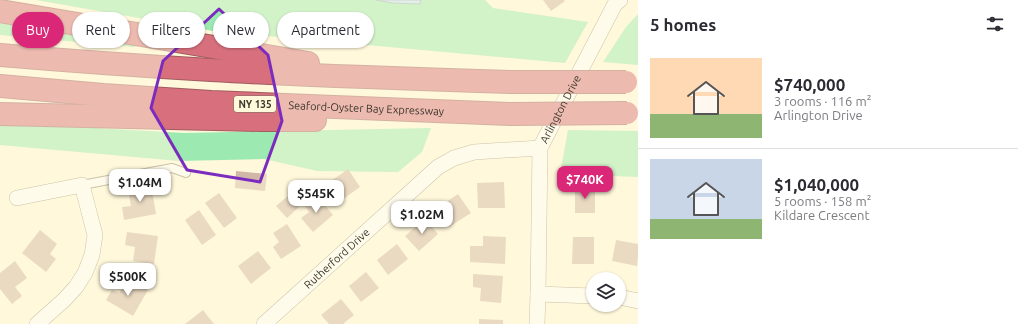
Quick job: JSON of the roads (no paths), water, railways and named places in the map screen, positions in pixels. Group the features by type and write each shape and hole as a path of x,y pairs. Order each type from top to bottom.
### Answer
{"highway":[{"path":"0,11 402,79"},
{"path":"0,55 212,70 402,79 510,82 632,81"},
{"name":"Seaford-Oyster Bay Expressway","path":"0,86 102,95 211,102 510,114 632,113"},
{"path":"0,114 260,120 334,120 510,114"}],"street":[{"name":"Arlington Drive","path":"537,324 540,148 615,1"},
{"name":"Rutherford Drive","path":"264,324 438,167 454,158 474,152 540,148"},
{"path":"17,198 82,185 95,235 92,255 85,273 76,287 37,324"},
{"path":"538,294 586,296"},
{"path":"626,298 638,301"}],"lane":[{"path":"82,185 172,168 186,173"}],"water":[{"path":"376,0 421,0 420,4 393,3"}]}
